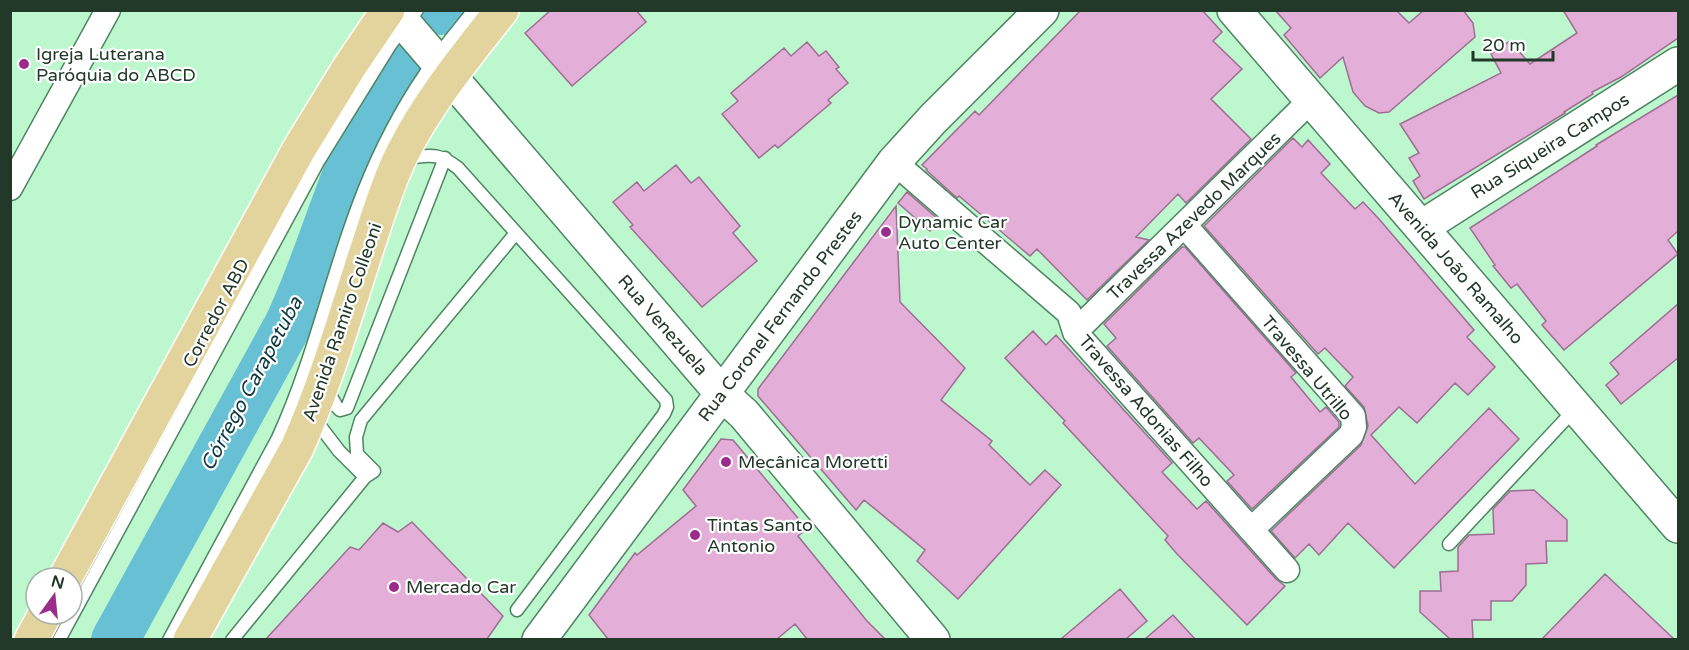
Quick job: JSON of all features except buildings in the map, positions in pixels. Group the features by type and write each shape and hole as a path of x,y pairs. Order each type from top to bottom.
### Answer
{"main road":[{"name":"Avenida Ramiro Colleoni","path":"190,639 297,448 312,416 400,158 443,68 502,10"},
{"path":"71,566 299,149 350,66 401,14"}],"street":[{"path":"10,188 108,10"},
{"name":"Rua Coronel Fernando Prestes","path":"539,639 723,395 894,162 933,119 1042,10"},
{"name":"Avenida João Ramalho","path":"1234,10 1678,526"},
{"name":"Rua Venezuela","path":"401,14 443,68 723,395 744,414 933,639"},
{"name":"Rua Siqueira Campos","path":"1422,227 1678,64"},
{"name":"Travessa Azevedo Marques","path":"1075,332 1311,100"},
{"name":"Travessa Adonias Filho","path":"894,162 1069,313 1075,332 1287,570"},
{"name":"Travessa Utrillo","path":"1185,226 1353,416 1355,422 1351,435 1251,530"}],"lane":[{"path":"169,639 292,408 370,176 392,131 443,68 474,10"},
{"name":"Corredor ABD","path":"58,639 319,160 368,78 401,14"},
{"path":"400,158 429,154 445,158 458,168 666,400 667,408 517,610"},
{"path":"324,384 337,407 340,410 347,408 445,158"},
{"path":"232,639 365,477 374,471 357,454 356,437 361,420 516,233"},
{"path":"1449,544 1576,408"},
{"path":"312,416 339,451 365,477"}],"waterway":[{"name":"Córrego Carapetuba","path":"115,640 288,325 357,149 377,110 408,59"}],"place":[{"name":"Igreja Luterana Paróquia do ABCD","path":"24,64"},
{"name":"Dynamic Car Auto Center","path":"886,232"},
{"name":"Mecânica Moretti","path":"726,462"},
{"name":"Tintas Santo Antonio","path":"695,535"},
{"name":"Mercado Car","path":"394,587"}]}
